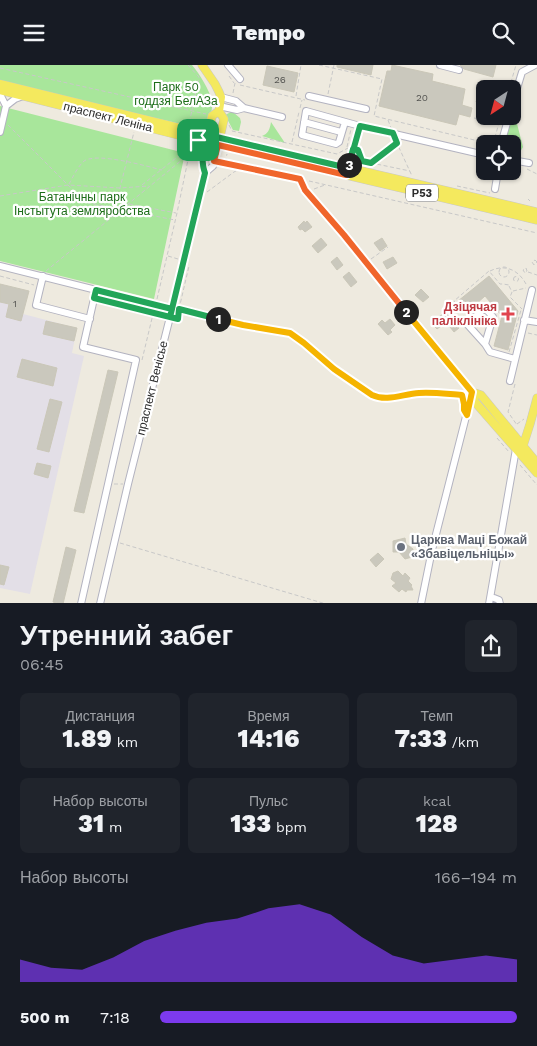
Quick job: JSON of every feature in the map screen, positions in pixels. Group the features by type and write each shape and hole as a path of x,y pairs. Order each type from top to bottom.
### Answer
{"main road":[{"path":"202,65 215,84 220,97 207,138"},
{"name":"праспект Леніна","path":"0,84 219,141 537,212"},
{"name":"праспект Леніна","path":"0,90 198,140 207,138"},
{"path":"217,111 224,119 219,141"},
{"path":"198,140 203,144 204,155"},
{"name":"праспект Леніна","path":"347,171 537,220"},
{"path":"300,179 305,190 472,392 475,402 537,473"},
{"path":"472,392 481,395 509,430 519,452 537,463"},
{"path":"519,452 526,436 534,425 534,411 537,398"}],"street":[{"path":"228,65 240,79"},
{"path":"440,65 459,70"},
{"path":"520,80 522,72 534,65"},
{"path":"0,94 6,106 0,132"},
{"path":"6,106 15,99 24,96"},
{"path":"309,96 366,109"},
{"path":"220,97 236,101 244,108"},
{"path":"217,111 244,108 282,117"},
{"path":"345,122 339,142 336,143 302,135 306,111 360,126 476,153"},
{"path":"304,122 341,132"},
{"path":"347,171 360,126"},
{"name":"праспект Венісье","path":"100,603 170,317 176,309 187,263 205,173 202,163 207,138"},
{"name":"праспект Венісье","path":"205,173 213,166 219,141"},
{"path":"521,162 529,163"},
{"path":"495,189 496,180"},
{"path":"0,266 176,309"},
{"path":"41,276 36,305 90,319"},
{"path":"81,603 136,360 83,347 96,290"},
{"path":"510,381 532,290"},
{"path":"485,344 493,317 485,308 467,324 490,352 515,359"},
{"path":"525,318 537,322"},
{"path":"421,603 432,550 472,392"},
{"path":"500,603 499,600 492,602 519,452"}],"path":[{"path":"188,65 199,77 192,111"},
{"path":"296,97 301,65"},
{"path":"319,65 382,79 374,115 476,140"},
{"path":"327,100 334,65"},
{"path":"512,80 516,65"},
{"path":"0,68 192,111 217,111"},
{"path":"229,76 235,83 302,99 292,143"},
{"path":"229,125 232,131 337,154 347,148 358,150 362,161 410,171 388,119"},
{"path":"3,120 84,202 176,220"},
{"path":"115,208 134,131"},
{"path":"371,163 397,143"},
{"path":"184,144 189,155"},
{"path":"141,186 187,150"},
{"path":"0,276 38,286 41,276 189,155 204,155"},
{"path":"68,185 84,161 99,158 162,170"},
{"path":"214,161 537,233"},
{"path":"205,194 234,171 243,167"},
{"path":"0,196 68,185 149,187"},
{"path":"316,202 313,195 314,189 325,185"},
{"path":"128,204 177,213"},
{"path":"366,262 388,247"},
{"path":"94,298 178,319 176,309 187,263 167,256"},
{"path":"489,271 504,267 512,269 524,280 528,287 512,291"},
{"path":"519,276 524,272 537,275"},
{"path":"509,285 512,291 510,297 521,309 525,318"},
{"path":"176,309 243,325 290,333 334,369 377,397 389,398 424,393 462,395 464,404"},
{"path":"528,333 537,335"},
{"path":"509,430 534,411"},
{"path":"493,433 519,452 537,485 534,488"},
{"path":"113,484 128,484"},
{"path":"114,541 326,603"}],"shaded area":[{"path":"0,284 29,291 23,314 77,328 72,353 84,356 30,594 0,588"}],"green space":[{"name":"Парк 50 годдзя БелАЗа","path":"0,65 192,65 204,82 211,97 211,115 205,128 198,128 0,82"},
{"name":"Батанічны парк Інстытута земляробства","path":"0,106 185,153 154,299 0,261"},
{"path":"231,112 240,118 239,131 233,130 225,115"},
{"path":"271,122 285,143 262,136 268,131"},
{"path":"509,125 517,125 520,135 506,135"}],"building":[{"path":"337,65 373,65 371,75 337,67"},
{"path":"392,65 433,74 432,81 465,89 462,105 472,108 470,117 459,114 456,125 379,106 387,71 391,71"},
{"path":"460,65 496,65 493,77 464,69"},
{"path":"267,66 298,73 294,92 263,85"},
{"path":"304,221 305,223 307,221 312,227 305,232 298,227"},
{"path":"321,238 327,245 318,253 312,246"},
{"path":"382,238 387,246 380,251 374,243"},
{"path":"337,257 343,265 337,270 331,262"},
{"path":"393,257 397,263 387,269 383,262"},
{"path":"349,272 357,282 351,287 343,277"},
{"name":"Дзіцячая паліклініка","path":"489,276 518,311 508,350 494,346 502,316 485,296 467,312 458,301"},
{"path":"0,284 29,291 21,321 6,317 9,304 0,302"},
{"path":"421,289 429,297 423,302 415,295"},
{"path":"445,312 459,328 454,332 446,322 437,329 432,323"},
{"path":"390,319 395,325 390,330 392,332 388,335 378,324 382,320 385,323"},
{"path":"46,321 77,328 74,341 43,334"},
{"path":"22,359 57,368 53,386 17,377"},
{"path":"108,370 118,372 84,513 74,511"},
{"path":"50,399 62,402 49,452 37,449"},
{"path":"37,463 51,466 48,478 34,474"},
{"name":"Царква Маці Божай «Збавіцельніцы»","path":"405,538 406,544 413,549 412,557 405,559 399,552 393,552 393,541"},
{"path":"66,547 76,550 63,603 53,602"},
{"path":"378,553 384,559 376,567 370,560"},
{"path":"0,565 9,567 4,585 0,584"},
{"path":"398,571 403,576 405,573 410,578 408,581 412,585 413,590 407,590 406,592 402,589 399,592 392,586 396,583 391,579 393,573"}],"place":[{"name":"Дзіцячая паліклініка","path":"508,314"},
{"name":"Царква Маці Божай «Збавіцельніцы»","path":"401,547"}],"route":[{"path":"198,140 204,147 202,163 205,173 198,199 170,317 94,298 96,290 155,305 172,309 170,317 178,319 179,309 243,325 290,333 334,369 372,395 382,399 417,393 462,395 464,410 467,415 472,392 305,190 300,179 214,161 218,145 346,175 353,149 360,126 393,133 397,143 371,163 362,161 358,150 353,149 348,168 208,135 206,142 198,140"}]}
